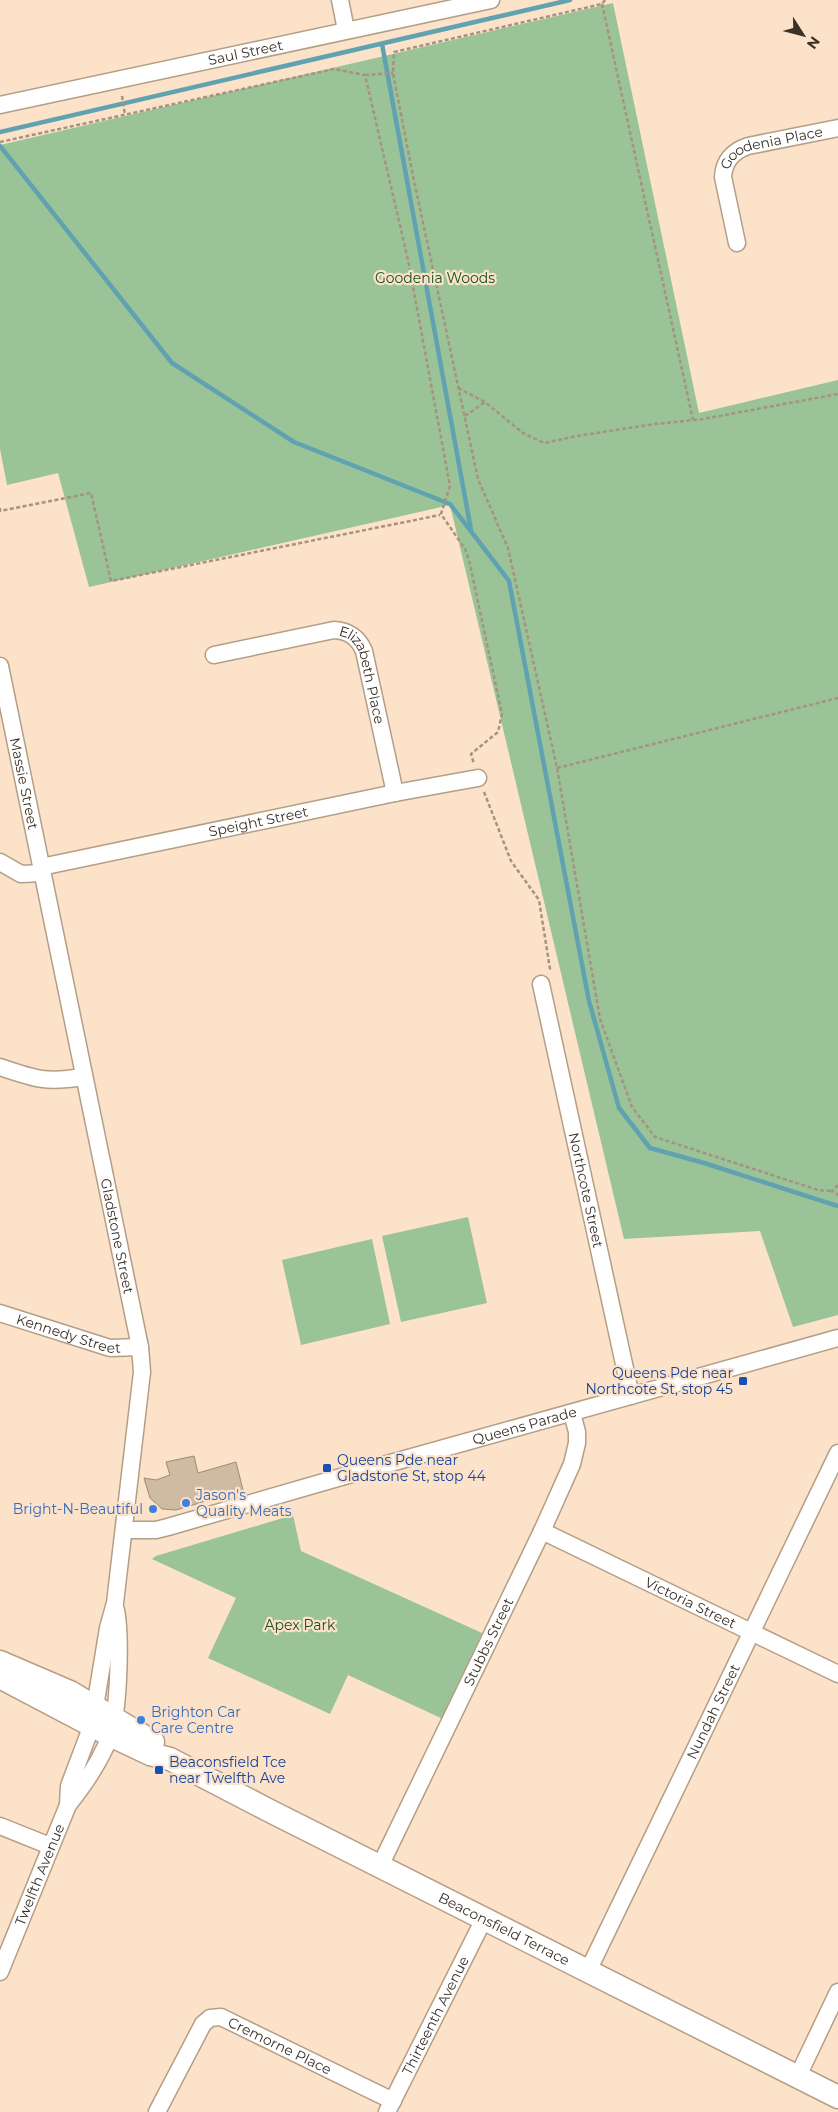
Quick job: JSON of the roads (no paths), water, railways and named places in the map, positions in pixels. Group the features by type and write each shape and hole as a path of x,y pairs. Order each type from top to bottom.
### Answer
{"main road":[{"path":"0,1662 70,1692 102,1721"},
{"path":"0,1677 102,1721"},
{"name":"Beaconsfield Terrace","path":"102,1721 150,1754 170,1758 838,2097"}],"street":[{"path":"340,0 346,30"},
{"name":"Saul Street","path":"0,105 491,0"},
{"name":"Goodenia Place","path":"737,243 723,177 729,158 737,151 748,146 838,128"},
{"name":"Elizabeth Place","path":"214,655 334,630 354,635 364,651 395,793"},
{"name":"Massie Street","path":"0,666 42,870"},
{"name":"Speight Street","path":"0,862 21,874 395,793 478,778"},
{"name":"Gladstone Street","path":"42,870 140,1347 142,1372 115,1603 108,1628 102,1721"},
{"name":"Northcote Street","path":"541,984 631,1396"},
{"path":"0,1067 46,1081 83,1077"},
{"name":"Kennedy Street","path":"0,1313 110,1348 140,1347"},
{"name":"Queens Parade","path":"124,1530 151,1531 168,1527 362,1470 838,1338"},
{"name":"Stubbs Street","path":"380,1866 542,1531 572,1464 578,1443 572,1413"},
{"name":"Nundah Street","path":"588,1970 838,1453"},
{"name":"Victoria Street","path":"542,1531 838,1674"},
{"name":"Twelfth Avenue","path":"0,1972 68,1805 80,1790 102,1721"},
{"path":"0,1826 50,1846"},
{"name":"Thirteenth Avenue","path":"390,2107 484,1919"},
{"path":"798,2076 838,1992"},
{"name":"Cremorne Place","path":"157,2112 203,2024 210,2018 222,2017 390,2107"}],"waterway":[{"path":"0,132 570,0"},
{"path":"382,44 471,530"},
{"path":"0,146 172,363 294,442 450,504 509,581 589,1001 619,1108 650,1148 704,1163 838,1206"}],"place":[{"name":"Queens Pde near Northcote St, stop 45","path":"743,1381"},
{"name":"Queens Pde near Gladstone St, stop 44","path":"327,1468"},
{"name":"Jason's Quality Meats","path":"186,1503"},
{"name":"Bright-N-Beautiful","path":"153,1509"},
{"name":"Brighton Car Care Centre","path":"141,1720"},
{"name":"Beaconsfield Tce near Twelfth Ave","path":"159,1770"}],"park label":[{"name":"Goodenia Woods","path":"435,278"},
{"name":"Apex Park","path":"300,1625"}]}
